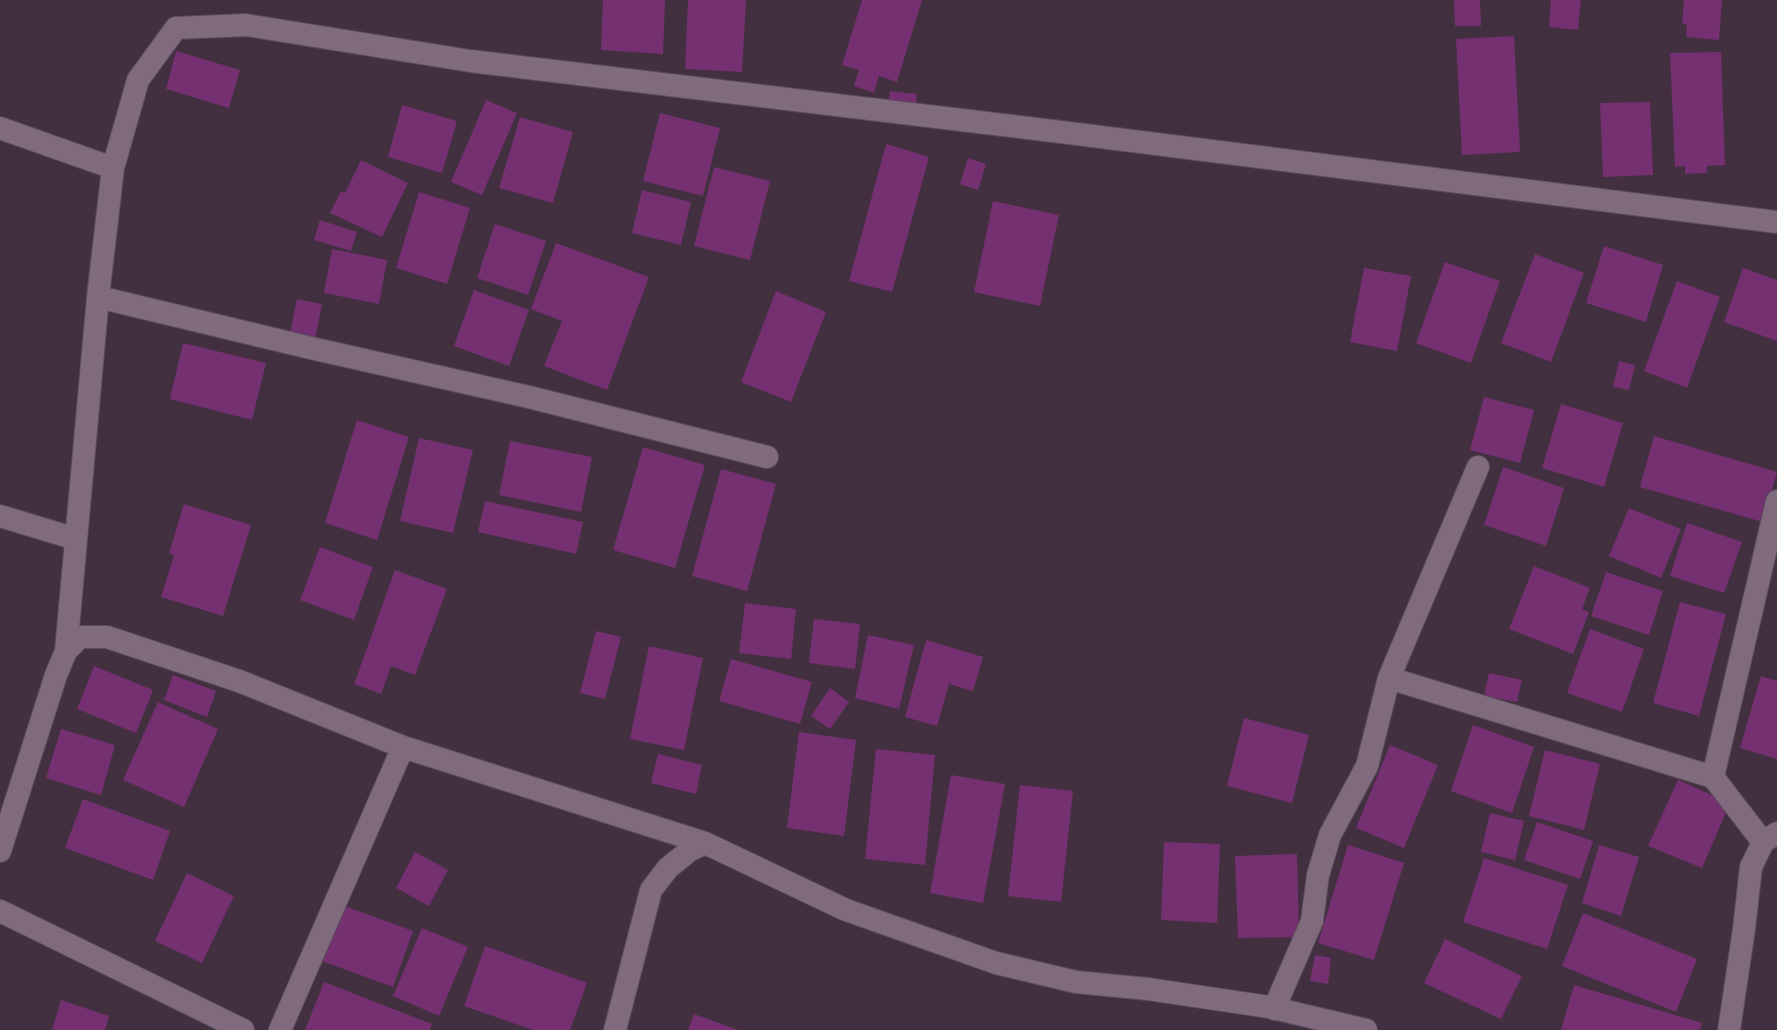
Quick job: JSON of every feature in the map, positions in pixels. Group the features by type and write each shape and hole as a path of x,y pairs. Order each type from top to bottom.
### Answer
{"street":[{"path":"0,851 56,675 66,651 98,297 113,168 138,80 176,28 246,26 470,61 1054,131 1777,222"},
{"path":"0,128 113,168"},
{"path":"98,297 315,349 529,397 766,457"},
{"path":"1274,1009 1312,921 1318,875 1330,835 1367,766 1389,678 1478,467"},
{"path":"1713,777 1777,501"},
{"path":"0,516 76,539"},
{"path":"66,651 80,637 107,637 239,681 403,748 705,843 846,910 996,963 1076,982 1148,989 1274,1009 1366,1030"},
{"path":"1389,678 1713,777 1770,838 1751,867 1744,929 1729,1030"},
{"path":"280,1030 403,748"},
{"path":"615,1030 651,890 668,868 689,851 705,843"},
{"path":"0,911 243,1030"}],"building":[{"path":"603,0 665,0 663,54 601,50"},
{"path":"688,0 746,0 742,72 685,69"},
{"path":"862,0 922,0 897,82 879,76 874,93 854,86 859,70 842,65"},
{"path":"1454,0 1480,0 1481,26 1455,26"},
{"path":"1551,0 1581,0 1578,30 1549,27"},
{"path":"1684,0 1722,0 1719,40 1686,37 1687,24 1682,24"},
{"path":"1514,36 1520,152 1462,155 1456,39"},
{"path":"176,51 240,70 229,108 166,89"},
{"path":"1721,52 1725,165 1707,166 1707,173 1685,174 1685,166 1675,167 1670,53"},
{"path":"890,91 917,94 915,113 887,110"},
{"path":"486,100 517,113 482,195 451,182"},
{"path":"1650,102 1653,175 1603,177 1600,103"},
{"path":"402,105 457,121 442,173 388,157"},
{"path":"660,113 720,128 703,196 643,181"},
{"path":"520,117 573,132 553,203 499,188"},
{"path":"886,144 929,157 892,292 849,281"},
{"path":"968,158 986,164 978,190 960,184"},
{"path":"361,160 408,183 382,237 330,213 341,191 345,193"},
{"path":"714,167 770,181 750,260 694,246"},
{"path":"642,190 691,202 681,245 632,233"},
{"path":"419,192 470,208 447,284 396,268"},
{"path":"993,201 1059,215 1040,306 974,292"},
{"path":"320,220 357,232 351,251 314,240"},
{"path":"495,224 546,241 528,295 477,278"},
{"path":"556,243 649,277 607,390 544,366 562,321 531,309"},
{"path":"1604,246 1663,265 1646,322 1586,303"},
{"path":"332,249 387,260 379,304 324,293"},
{"path":"1535,254 1584,273 1551,362 1501,343"},
{"path":"1445,262 1500,281 1471,363 1416,343"},
{"path":"1364,268 1411,276 1397,351 1350,342"},
{"path":"1743,268 1777,280 1777,341 1724,322"},
{"path":"1677,281 1720,297 1687,388 1644,371"},
{"path":"474,290 529,310 509,366 454,346"},
{"path":"776,291 826,312 791,402 741,382"},
{"path":"297,299 322,304 315,339 290,334"},
{"path":"183,343 266,363 252,420 170,399"},
{"path":"1619,361 1635,365 1629,390 1613,387"},
{"path":"1484,397 1534,410 1520,463 1470,450"},
{"path":"1561,404 1623,423 1604,487 1542,468"},
{"path":"357,420 409,437 377,540 325,523"},
{"path":"1654,436 1777,472 1763,522 1640,487"},
{"path":"419,438 473,450 453,533 400,521"},
{"path":"510,441 592,457 581,512 499,495"},
{"path":"643,447 705,465 675,568 613,550"},
{"path":"1503,467 1564,488 1546,546 1484,525"},
{"path":"721,469 776,484 747,591 692,576"},
{"path":"485,501 583,522 576,554 478,532"},
{"path":"184,504 251,525 223,616 161,597 174,555 169,553"},
{"path":"1629,508 1681,529 1661,578 1609,556"},
{"path":"1687,523 1742,542 1724,593 1670,576"},
{"path":"320,547 373,567 354,620 300,600"},
{"path":"1534,566 1590,588 1582,609 1589,612 1573,654 1509,629"},
{"path":"395,570 447,589 415,675 391,666 381,694 354,684"},
{"path":"1606,572 1663,591 1649,635 1591,616"},
{"path":"1680,602 1726,614 1699,716 1653,703"},
{"path":"745,603 796,609 791,659 739,653"},
{"path":"814,619 860,624 855,669 809,663"},
{"path":"1590,629 1644,649 1622,712 1567,693"},
{"path":"596,631 621,637 605,699 580,693"},
{"path":"868,635 914,645 899,709 855,698"},
{"path":"926,640 983,657 973,691 949,684 937,726 905,717"},
{"path":"649,646 703,658 684,750 630,739"},
{"path":"731,659 812,682 800,724 719,701"},
{"path":"94,666 153,690 136,733 77,709"},
{"path":"1489,673 1522,680 1517,702 1484,696"},
{"path":"173,675 216,691 207,717 164,700"},
{"path":"1761,676 1777,681 1777,759 1740,748"},
{"path":"830,688 849,702 830,729 811,716"},
{"path":"158,702 218,729 184,807 123,780"},
{"path":"1244,718 1309,735 1292,803 1227,786"},
{"path":"1473,725 1534,747 1512,813 1451,791"},
{"path":"61,729 115,745 101,795 46,778"},
{"path":"799,732 856,740 844,836 787,828"},
{"path":"1390,745 1438,765 1404,848 1356,828"},
{"path":"876,749 935,755 925,865 865,859"},
{"path":"1545,750 1600,764 1584,830 1529,816"},
{"path":"658,754 702,765 696,794 651,783"},
{"path":"951,775 1005,784 983,903 930,893"},
{"path":"1678,780 1730,803 1702,868 1648,846"},
{"path":"1020,785 1073,791 1061,902 1008,896"},
{"path":"83,799 170,831 153,880 65,848"},
{"path":"1490,813 1524,821 1515,860 1481,852"},
{"path":"1537,822 1593,841 1580,879 1524,860"},
{"path":"1164,842 1220,844 1217,923 1161,920"},
{"path":"1348,845 1404,863 1374,960 1318,943"},
{"path":"1599,845 1639,857 1621,916 1582,903"},
{"path":"415,852 448,870 429,906 396,888"},
{"path":"1297,854 1299,937 1238,938 1235,856"},
{"path":"1484,858 1568,885 1547,949 1463,922"},
{"path":"187,873 234,896 202,963 155,941"},
{"path":"339,904 413,931 393,987 319,960"},
{"path":"1583,913 1697,959 1676,1012 1562,966"},
{"path":"422,928 468,947 439,1016 393,996"},
{"path":"1445,939 1522,976 1501,1019 1424,983"},
{"path":"485,946 587,983 570,1030 533,1030 464,1006"},
{"path":"1315,955 1331,958 1328,984 1310,981"},
{"path":"324,982 432,1024 429,1030 305,1030"},
{"path":"1574,985 1702,1023 1700,1030 1561,1030"},
{"path":"61,1000 109,1016 105,1030 52,1030"},
{"path":"694,1014 738,1030 688,1030"}]}
